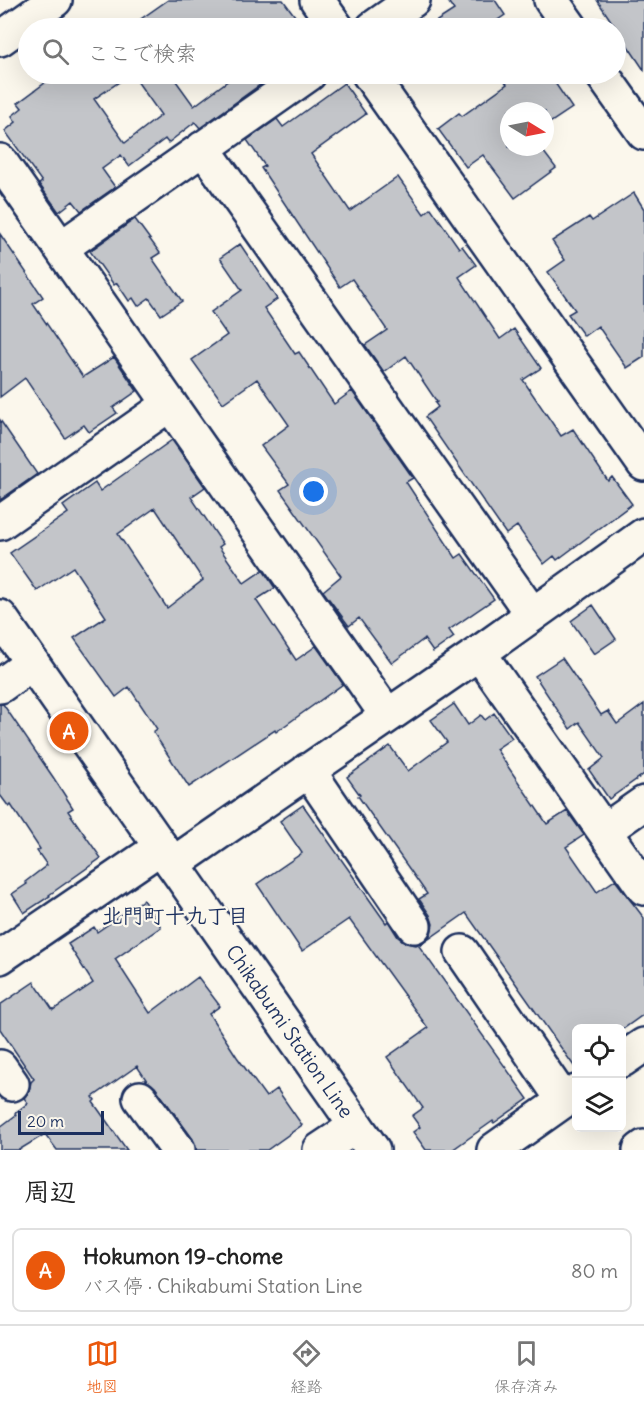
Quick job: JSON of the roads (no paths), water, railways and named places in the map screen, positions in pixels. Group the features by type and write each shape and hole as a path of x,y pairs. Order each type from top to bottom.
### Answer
{"street":[{"path":"30,18 55,0"},
{"path":"318,0 330,18"},
{"path":"387,18 413,0"},
{"path":"551,0 564,18"},
{"path":"0,39 18,26"},
{"path":"61,248 295,84"},
{"path":"376,84 644,464"},
{"path":"609,84 644,133"},
{"path":"203,148 532,614"},
{"path":"0,161 387,715"},
{"path":"0,523 170,404"},
{"path":"0,957 308,770 644,536"},
{"name":"Chikabumi Station Line","path":"0,617 365,1138"},
{"path":"479,653 644,888"},
{"path":"0,686 32,663"},
{"path":"308,770 414,926"},
{"path":"604,831 644,803"},
{"path":"462,952 570,1096 494,1150"},
{"path":"626,1057 644,1045"},
{"path":"140,1098 178,1150"},
{"path":"320,1150 365,1138"},
{"path":"640,1150 644,1147"}],"place":[{"name":"Hokumon 19-chome","path":"69,731"}],"district":[{"name":"北門町十九丁目","path":"175,915"}]}
